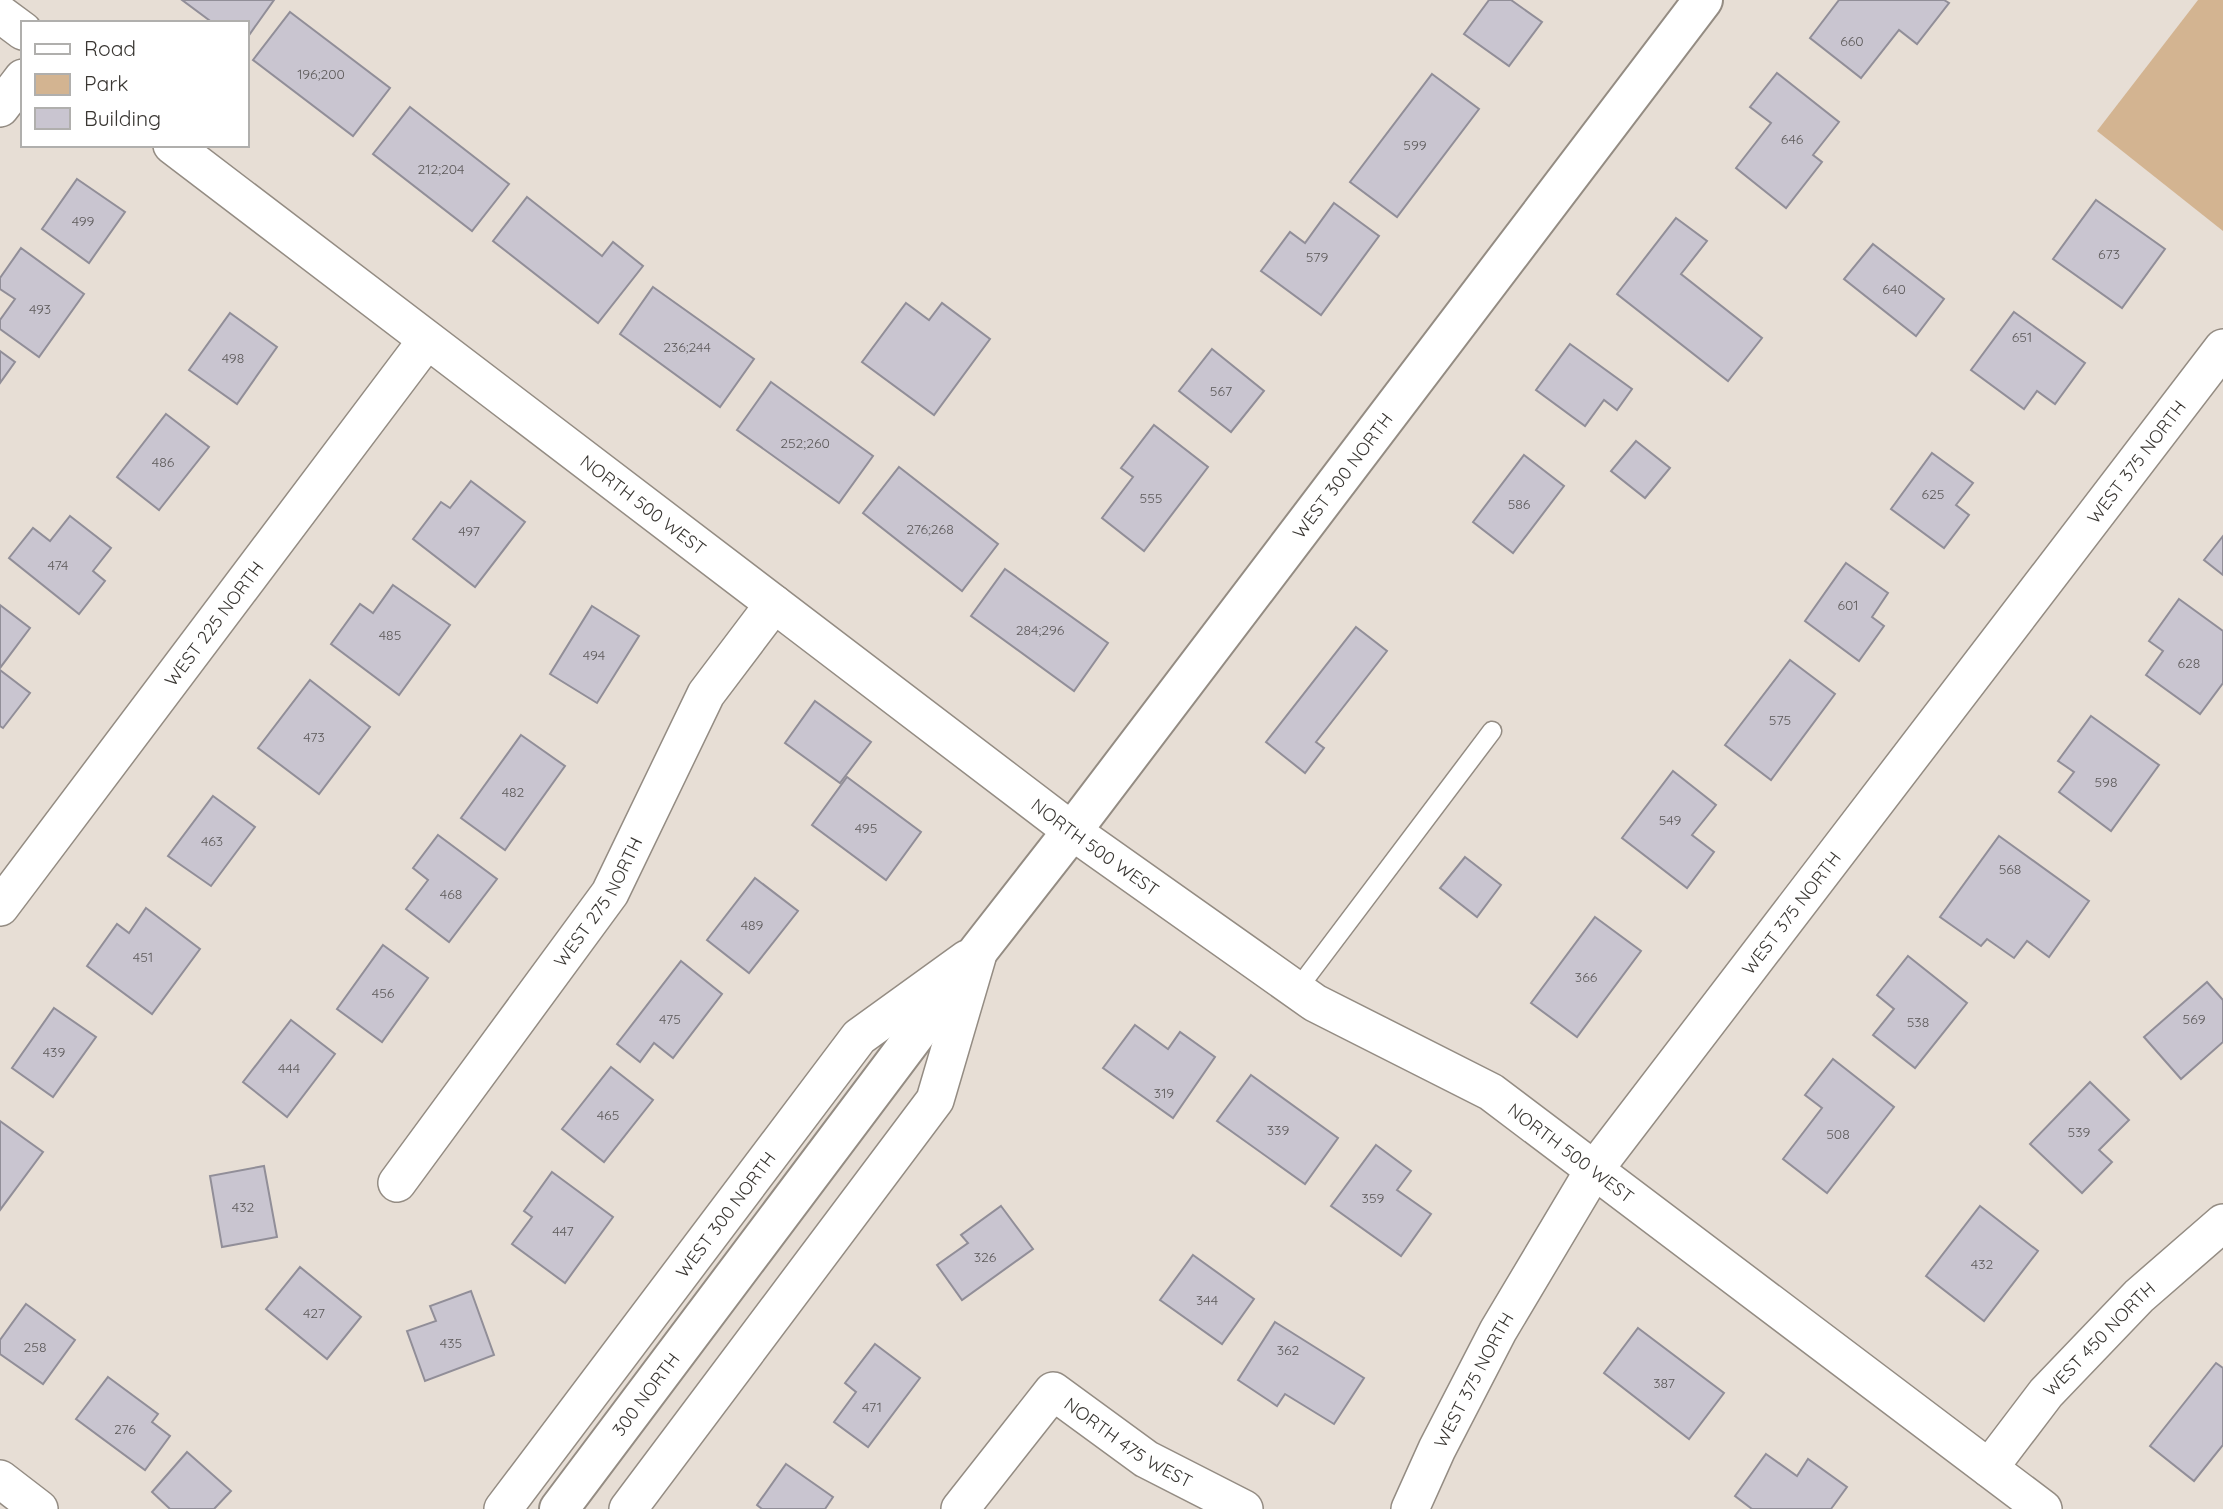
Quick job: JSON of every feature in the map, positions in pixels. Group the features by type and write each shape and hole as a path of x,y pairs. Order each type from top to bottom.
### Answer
{"main road":[{"name":"WEST 300 NORTH","path":"730,1280 1703,0"},
{"name":"300 NORTH","path":"559,1509 730,1280"}],"street":[{"path":"0,14 21,30"},
{"path":"0,108 21,81"},
{"name":"NORTH 500 WEST","path":"175,147 1072,831 1315,1003 1491,1093 2043,1509"},
{"name":"WEST 225 NORTH","path":"0,907 427,340"},
{"name":"WEST 375 NORTH","path":"1410,1509 1437,1449 1498,1331 1594,1170 2223,348"},
{"name":"WEST 275 NORTH","path":"397,1183 610,893 706,694 774,604"},
{"name":"WEST 300 NORTH","path":"503,1509 859,1037 979,950"},
{"name":"WEST 300 NORTH","path":"628,1509 935,1100 979,950"},
{"name":"WEST 450 NORTH","path":"1989,1468 2046,1393 2138,1296 2223,1223"},
{"name":"NORTH 475 WEST","path":"960,1509 1053,1391 1146,1459 1244,1509"},
{"path":"0,1479 39,1509"}],"lane":[{"path":"1296,990 1492,730"}],"green space":[{"path":"2198,0 2223,0 2223,231 2097,131"}],"building":[{"path":"182,0 274,0 248,37 248,21 210,21"},
{"path":"1489,0 1511,0 1542,22 1509,66 1464,34"},
{"path":"1839,0 1944,0 1949,3 1917,44 1899,30 1861,78 1810,38"},
{"path":"290,12 390,88 353,136 253,60"},
{"path":"1777,73 1839,122 1813,155 1822,162 1786,208 1736,168 1771,123 1750,107"},
{"path":"1432,74 1479,109 1397,217 1350,182"},
{"path":"410,107 509,184 472,231 373,154"},
{"path":"77,179 125,212 89,263 42,229"},
{"path":"527,197 602,256 613,242 643,266 598,323 493,241"},
{"path":"2096,200 2165,249 2122,308 2053,259"},
{"path":"1334,203 1379,236 1321,315 1261,271 1290,232 1305,243"},
{"path":"1676,218 1707,241 1681,274 1762,338 1728,381 1617,294"},
{"path":"1873,244 1944,299 1916,336 1844,279"},
{"path":"21,248 84,294 39,357 0,329 0,320 15,299 0,289 0,278"},
{"path":"653,287 754,359 720,407 620,334"},
{"path":"906,303 929,320 942,303 990,339 934,415 862,362"},
{"path":"2014,312 2085,363 2055,404 2037,391 2024,409 1971,370"},
{"path":"230,313 277,347 237,404 189,370"},
{"path":"1570,344 1632,389 1617,410 1604,400 1585,426 1536,390"},
{"path":"1212,349 1264,391 1231,432 1179,391"},
{"path":"0,351 15,362 0,383"},
{"path":"771,382 873,456 839,503 737,430"},
{"path":"166,414 209,447 159,510 117,477"},
{"path":"1154,425 1208,467 1144,551 1102,518 1133,477 1121,468"},
{"path":"1636,441 1670,468 1645,498 1611,471"},
{"path":"1932,453 1973,483 1956,505 1969,515 1944,548 1891,509"},
{"path":"1524,455 1564,486 1513,553 1473,522"},
{"path":"899,467 998,544 962,591 863,513"},
{"path":"471,481 525,522 475,587 413,539 441,502 450,508"},
{"path":"70,516 111,548 93,571 105,581 79,614 9,558 33,528 50,541"},
{"path":"2223,536 2223,575 2204,560"},
{"path":"1846,563 1888,593 1872,617 1884,626 1859,661 1805,621"},
{"path":"1005,569 1108,643 1074,691 971,616"},
{"path":"393,585 450,625 399,695 331,644 360,604 373,613"},
{"path":"2179,599 2223,631 2223,683 2200,714 2146,675 2163,651 2149,641"},
{"path":"0,605 30,628 0,668"},
{"path":"592,606 639,636 597,703 550,674"},
{"path":"1356,627 1387,651 1316,742 1324,748 1305,773 1266,742"},
{"path":"1790,660 1835,694 1771,780 1725,745"},
{"path":"0,670 30,693 3,728 0,726"},
{"path":"310,680 370,727 319,794 258,748"},
{"path":"815,701 871,742 840,783 785,743"},
{"path":"2091,716 2159,765 2111,831 2059,792 2074,772 2058,761"},
{"path":"521,735 565,766 505,850 461,818"},
{"path":"1673,771 1716,805 1692,835 1714,852 1687,888 1622,838"},
{"path":"847,777 921,832 886,880 812,825"},
{"path":"213,796 255,827 211,886 168,856"},
{"path":"438,835 497,879 449,942 406,909 428,880 413,868"},
{"path":"1999,836 2089,901 2049,957 2027,941 2014,958 1987,939 1981,946 1940,917"},
{"path":"1465,857 1501,885 1477,917 1440,888"},
{"path":"755,878 798,911 749,973 707,940"},
{"path":"146,908 200,949 152,1014 87,966 117,924 129,933"},
{"path":"1595,917 1641,951 1577,1037 1531,1003"},
{"path":"383,945 428,978 382,1042 337,1009"},
{"path":"1908,956 1967,1003 1915,1068 1873,1035 1894,1009 1877,995"},
{"path":"681,961 722,994 673,1058 654,1043 640,1062 617,1044"},
{"path":"2207,982 2223,1000 2223,1042 2181,1079 2144,1037"},
{"path":"54,1008 96,1037 53,1097 12,1068"},
{"path":"291,1020 335,1054 287,1117 243,1082"},
{"path":"1135,1025 1168,1049 1180,1032 1215,1057 1173,1118 1103,1068"},
{"path":"1833,1059 1894,1107 1827,1193 1783,1159 1822,1108 1805,1095"},
{"path":"611,1067 653,1100 604,1162 562,1129"},
{"path":"1251,1075 1338,1138 1305,1184 1217,1121"},
{"path":"2090,1082 2129,1120 2099,1150 2112,1162 2082,1193 2030,1144"},
{"path":"0,1121 43,1152 0,1210"},
{"path":"1376,1145 1411,1171 1397,1190 1431,1214 1401,1256 1331,1206"},
{"path":"264,1166 277,1237 222,1247 210,1176"},
{"path":"552,1172 613,1217 565,1283 512,1244 532,1217 524,1211"},
{"path":"1001,1206 1033,1249 962,1300 937,1265 968,1243 961,1235"},
{"path":"1980,1206 2038,1251 1984,1321 1926,1276"},
{"path":"1193,1255 1254,1299 1222,1344 1160,1300"},
{"path":"300,1267 361,1317 327,1359 266,1309"},
{"path":"471,1291 494,1355 425,1381 407,1331 436,1321 430,1306"},
{"path":"26,1304 75,1340 43,1384 0,1354 0,1340"},
{"path":"1275,1322 1364,1378 1334,1424 1285,1394 1277,1406 1238,1380"},
{"path":"1638,1328 1724,1393 1689,1439 1604,1373"},
{"path":"875,1344 920,1378 868,1447 834,1422 856,1392 845,1383"},
{"path":"2216,1363 2223,1368 2223,1445 2194,1481 2150,1446"},
{"path":"108,1377 158,1414 152,1422 170,1436 145,1470 76,1419"},
{"path":"187,1452 231,1491 214,1509 170,1509 152,1492"},
{"path":"1766,1454 1797,1476 1808,1459 1847,1487 1831,1509 1752,1509 1735,1496"},
{"path":"786,1464 833,1497 825,1509 762,1509 757,1505"}]}
